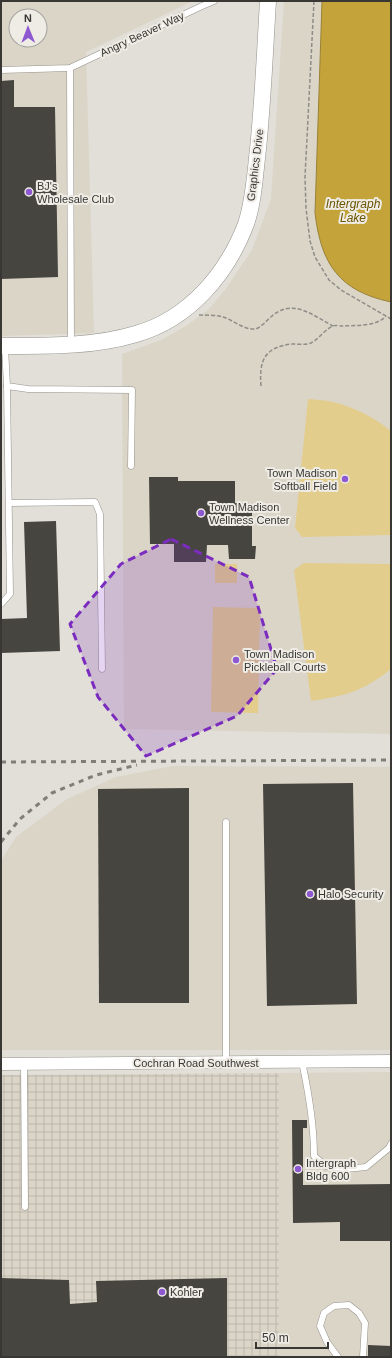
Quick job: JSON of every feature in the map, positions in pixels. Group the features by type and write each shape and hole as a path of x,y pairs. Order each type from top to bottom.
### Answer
{"street":[{"name":"Graphics Drive","path":"3,346 88,344 138,334 164,323 184,310 206,290 222,270 246,224 253,194 260,125 268,1"},
{"name":"Cochran Road Southwest","path":"1,1064 391,1061"}],"lane":[{"name":"Angry Beaver Way","path":"70,68 214,1"},
{"path":"1,70 70,68 71,345"},
{"path":"1,604 10,594 7,386 3,346"},
{"path":"7,386 28,389 132,390 131,466"},
{"path":"9,502 94,502 100,514 102,669"},
{"path":"226,822 226,1063"},
{"path":"302,1062 311,1102 314,1133 314,1156 326,1166 346,1169 366,1167 389,1148 391,1144"},
{"path":"24,1064 25,1207"},
{"path":"338,1357 327,1342 320,1326 324,1313 334,1306 349,1305 359,1313 365,1323 363,1357"}],"path":[{"path":"314,1 305,177 306,208 310,241 315,257 329,280 341,290 391,319"},
{"path":"197,315 221,316 248,328 255,329 260,327 278,311 284,308 292,307 301,309 333,326 369,324 378,322 386,316"},
{"path":"261,386 260,374 262,361 275,348 284,345 310,343 333,326"}],"highlighted area":[{"path":"171,539 249,577 277,669 237,716 146,756 98,697 70,624 121,564"}],"shaded area":[{"path":"1,1 193,1 86,52 94,333 1,336"},
{"path":"284,1 391,1 391,734 124,729 122,354 161,340 186,326 208,310 225,290 252,250 271,199"},
{"name":"Town Madison Softball Field","path":"308,399 330,401 349,407 371,417 391,431 391,535 302,537 295,528"},
{"path":"304,563 391,564 391,669 372,683 354,691 334,697 311,701 294,570"},
{"path":"215,564 237,564 237,583 215,583"},
{"name":"Town Madison Pickleball Courts","path":"213,607 260,608 258,713 211,712"},
{"path":"173,766 391,767 391,1050 1,1050 1,861 16,837 67,799 116,777"},
{"path":"391,1072 391,1357 279,1357 279,1073"},
{"name":"Kohler","path":"279,1073 279,1357 1,1357 1,1075"}],"water":[{"name":"Intergraph Lake","path":"322,1 391,1 391,302 358,291 346,282 328,261 322,247 318,231 315,213"}],"building":[{"name":"BJ's Wholesale Club","path":"14,80 14,107 55,107 58,277 1,279 1,81"},
{"name":"Town Madison Wellness Center","path":"149,477 178,477 178,481 235,481 235,503 252,503 252,546 256,546 255,559 229,559 228,545 207,545 206,562 174,562 174,544 150,544"},
{"path":"56,521 60,651 1,653 1,619 27,618 24,522"},
{"name":"Halo Security","path":"353,783 357,1004 267,1006 263,784"},
{"path":"189,788 189,1003 99,1003 98,789"},
{"name":"Intergraph Bldg 600","path":"292,1120 307,1120 307,1128 303,1128 303,1185 391,1184 391,1241 340,1241 340,1222 293,1223"},
{"name":"Kohler","path":"1,1278 69,1280 70,1304 97,1302 96,1281 227,1278 227,1357 1,1357"},
{"path":"368,1345 391,1346 391,1357 368,1357"}],"railway":[{"path":"1,762 391,760"},
{"path":"1,842 20,819 52,793 96,775 137,765"}],"place":[{"name":"BJ's Wholesale Club","path":"29,192"},
{"name":"Town Madison Softball Field","path":"345,479"},
{"name":"Town Madison Wellness Center","path":"201,513"},
{"name":"Town Madison Pickleball Courts","path":"236,660"},
{"name":"Halo Security","path":"310,894"},
{"name":"Intergraph Bldg 600","path":"298,1169"},
{"name":"Kohler","path":"162,1292"}]}
